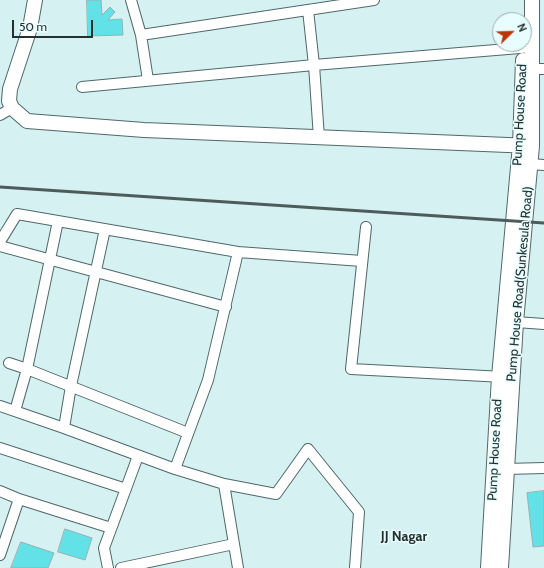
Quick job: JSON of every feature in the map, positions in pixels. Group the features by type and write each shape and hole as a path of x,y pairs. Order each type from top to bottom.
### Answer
{"main road":[{"path":"35,0 30,28 10,89 6,112 27,121 144,130 526,146"},
{"path":"523,0 523,12"},
{"name":"Pump House Road(Sunkesula Road)","path":"530,12 532,0"},
{"name":"Pump House Road","path":"488,568 526,146 526,52"},
{"name":"Pump House Road(Sunkesula Road)","path":"501,568 506,469 506,377 516,322 537,165 526,146 538,69 529,52"}],"street":[{"path":"131,0 141,35 148,80"},
{"path":"141,35 374,0"},
{"path":"308,10 314,64 319,138"},
{"path":"82,87 314,64 492,49"},
{"path":"226,307 50,260 0,245 1,240 17,214 238,252 362,261"},
{"path":"15,411 27,369 58,221"},
{"path":"366,227 351,369 506,377"},
{"path":"64,428 71,386 105,229"},
{"path":"175,469 208,380 238,252"},
{"path":"516,322 544,324"},
{"path":"9,363 188,433"},
{"path":"0,406 175,469 224,484 276,494 308,449 359,512 355,568"},
{"path":"0,448 126,489"},
{"path":"108,568 104,548 138,456"},
{"path":"506,469 544,468"},
{"path":"224,484 238,568"},
{"path":"0,491 19,499 111,528"},
{"path":"0,555 19,499"},
{"path":"121,568 234,544"}],"building":[{"path":"87,0 101,0 102,15 110,7 115,12 108,20 122,19 123,35 88,36"},
{"path":"544,491 544,546 533,547 527,493"},
{"path":"65,529 92,538 85,560 58,552"},
{"path":"21,542 54,553 48,568 11,568"}],"railway":[{"path":"0,187 544,223"}],"district":[{"name":"JJ Nagar","path":"404,537"}]}
